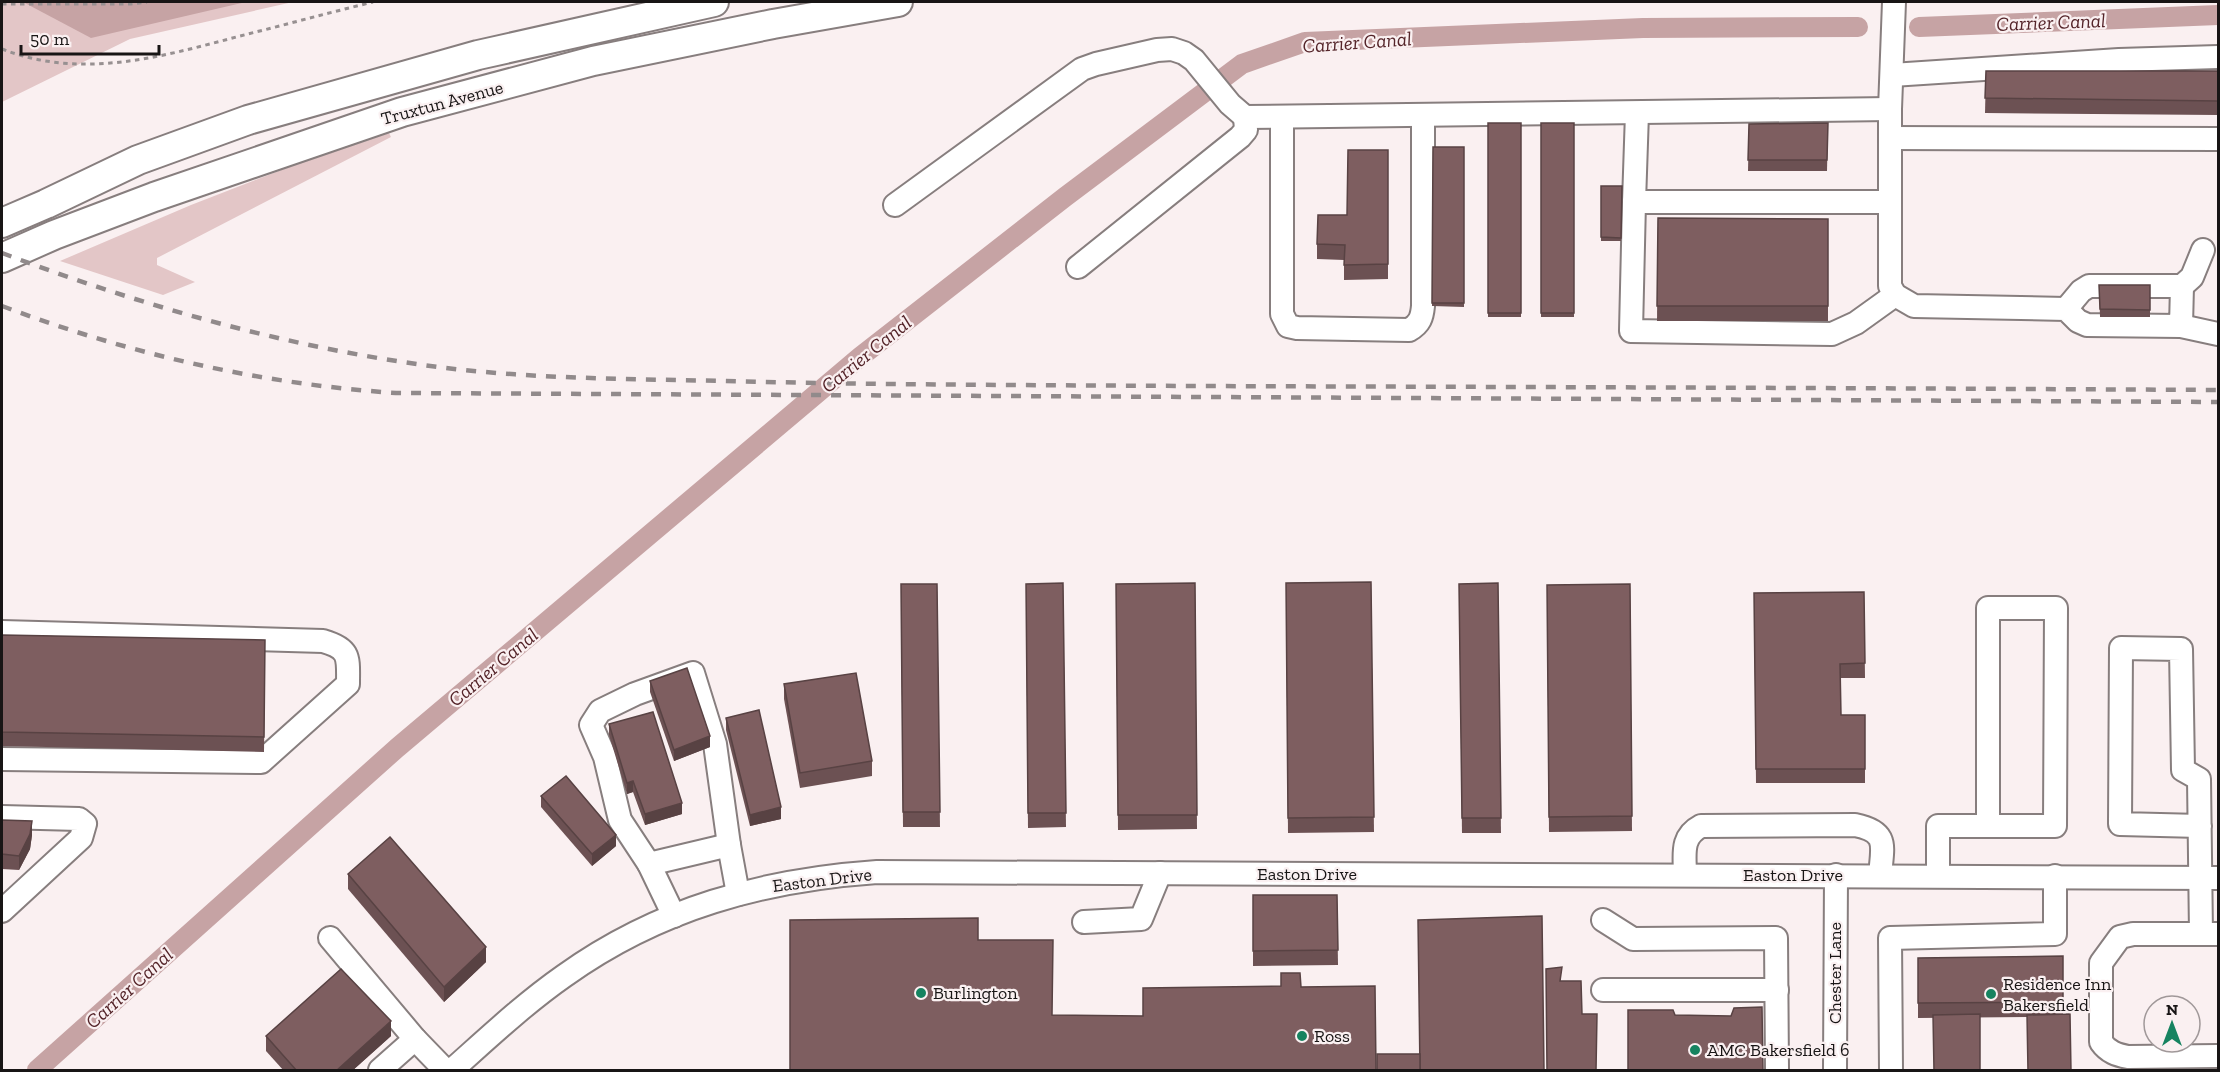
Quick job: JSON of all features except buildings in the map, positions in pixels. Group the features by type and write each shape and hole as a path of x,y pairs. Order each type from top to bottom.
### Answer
{"main road":[{"name":"Truxtun Avenue","path":"2,223 138,160 248,120 478,55 714,2"},
{"name":"Truxtun Avenue","path":"2,258 54,235 154,197 402,112 593,61 898,2"}],"street":[{"path":"1894,2 1889,202 1890,286 1895,295 1914,306 1929,308 2066,309 2078,321 2087,325 2181,326 2218,334"},
{"path":"896,205 1082,69 1157,50 1184,53 1194,60 1238,110 1246,129 1240,137 1078,267"},
{"path":"1892,64 2218,57"},
{"path":"1238,110 1282,117 1890,109"},
{"path":"1637,113 1631,331 1832,334 1856,323 1895,295"},
{"path":"1282,117 1282,314 1284,321 1288,326 1298,328 1409,330 1417,326 1422,317 1423,306 1423,115"},
{"path":"1890,138 2218,139"},
{"path":"1634,202 1889,202"},
{"path":"2066,309 2081,291 2089,286 2181,286 2192,277 2203,250"},
{"path":"2181,286 2181,326"},
{"path":"1938,876 1938,826 1988,826 2055,826 2056,608 1988,608 1988,826"},
{"path":"2,632 323,641 339,646 348,658 348,684 261,762 2,759"},
{"path":"2200,826 2120,824 2121,648 2181,649 2182,770 2199,779 2200,826 2209,878 2210,934 2133,934 2120,937 2101,963 2101,1042 2106,1049 2128,1057 2218,1056"},
{"path":"674,916 649,864 620,820 605,757 591,725 600,711 635,694 693,673 716,744 738,894"},
{"path":"2,817 80,819 85,824 81,838 2,911"},
{"path":"1685,875 1685,844 1691,831 1701,826 1855,825 1871,828 1882,844 1880,876"},
{"path":"649,864 729,845"},
{"name":"Easton Drive","path":"452,1071 525,1006 565,975 643,929 738,894 787,882 827,876 877,872 2209,878"},
{"path":"1084,922 1141,920 1160,873"},
{"name":"Chester Lane","path":"1835,1071 1836,875"},
{"path":"1891,1071 1890,938 2055,934 2055,876"},
{"path":"1603,920 1633,939 1776,938 1777,1071"},
{"path":"330,938 445,1071"},
{"path":"1603,990 1776,990"},
{"path":"380,1071 415,1039"}],"path":[{"path":"2,4 147,2"},
{"path":"2,50 36,60 121,63 166,55 373,2"}],"shaded area":[{"path":"2,2 293,2 130,39 2,102"},
{"path":"23,2 246,2 91,38"},
{"path":"389,133 391,137 157,258 157,265 195,282 163,295 60,261 191,205 289,167"}],"waterway":[{"name":"Carrier Canal","path":"1919,27 2218,15"},
{"name":"Carrier Canal","path":"37,1070 397,748 860,357 1065,197 1242,64 1305,42 1643,28 1858,27"}],"railway":[{"path":"2,253 110,291 276,338 389,360 516,374 621,379 956,385 2218,390"},
{"path":"2,306 98,339 196,364 295,382 396,393 2218,402"}],"place":[{"name":"Burlington","path":"921,993"},
{"name":"Residence Inn Bakersfield","path":"1991,994"},
{"name":"Ross","path":"1302,1036"},
{"name":"AMC Bakersfield 6","path":"1695,1050"}]}
